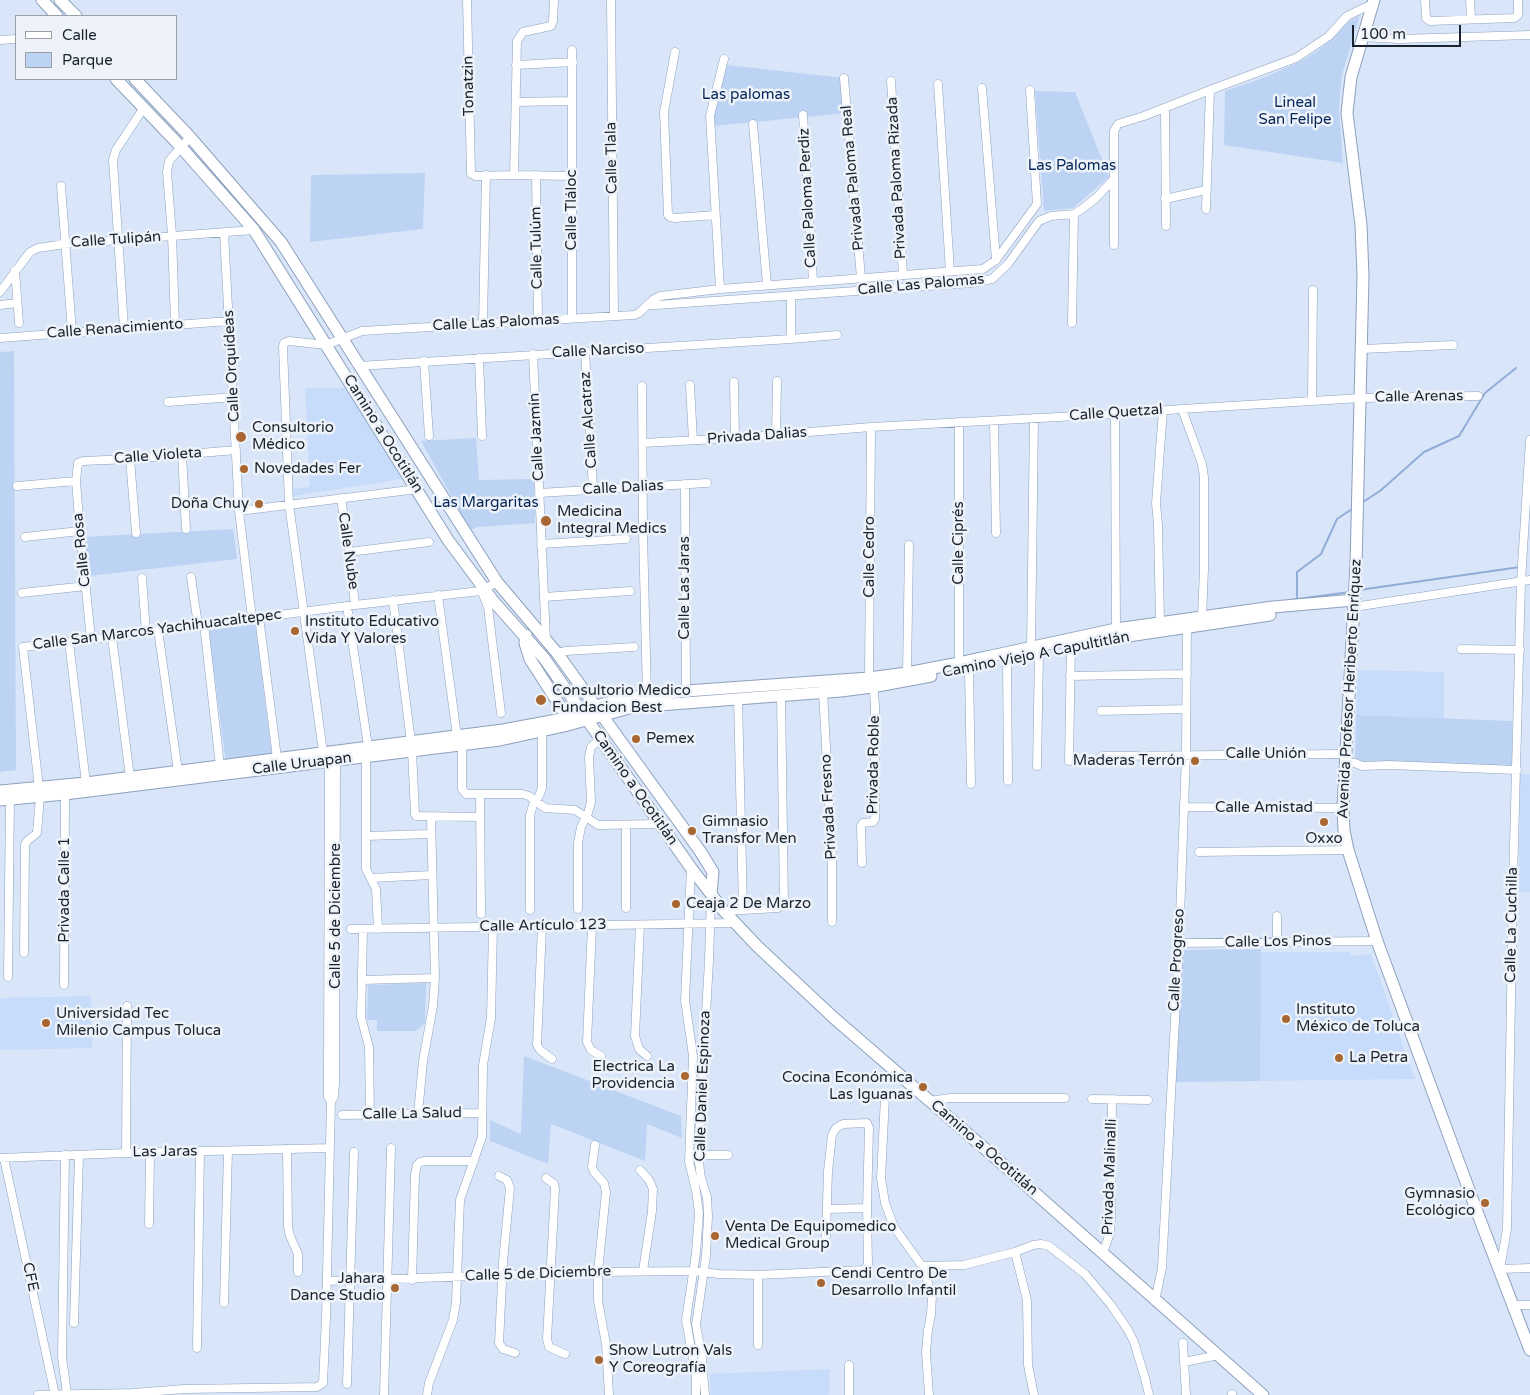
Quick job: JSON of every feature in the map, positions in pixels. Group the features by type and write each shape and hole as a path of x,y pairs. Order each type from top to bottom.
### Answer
{"main road":[{"path":"42,0 56,15"},
{"path":"60,0 75,15"},
{"name":"Avenida Profesor Heriberto Enríquez","path":"1373,2 1351,77 1347,113 1362,250 1362,349 1354,603 1343,808 1344,830 1348,850 1377,941 1472,1200 1530,1350"},
{"name":"Camino a Ocotitlán","path":"117,80 180,146 254,230 418,489 448,540 483,590 526,635 585,715 691,868 734,923 834,1018 1263,1395"},
{"name":"Camino a Ocotitlán","path":"136,80 190,137 280,242 497,582 557,653 712,869 711,894"},
{"name":"Camino Viejo A Capultitlán","path":"598,711 823,692 964,666 1116,629 1160,622 1187,623 1202,617 1311,602 1354,603"},
{"name":"Camino Viejo A Capultitlán","path":"598,711 619,699 647,695 686,691 870,683 907,673 1007,660 1035,650 1187,623 1278,614 1354,603"},
{"path":"526,635 525,643 530,659 569,720"},
{"name":"Calle Uruapan","path":"0,791 65,794 329,758 367,751 542,732 569,720 598,711"},
{"name":"Calle Uruapan","path":"459,740 569,720"},
{"name":"Calle Uruapan","path":"5,799 86,783 277,758 329,758"}],"street":[{"name":"Tonatzin","path":"467,0 470,172 475,176 486,175"},
{"path":"514,175 517,41 522,32 551,26 554,0"},
{"name":"Calle Tlala","path":"611,0 614,316"},
{"path":"1425,0 1426,18 1428,20 1514,18 1518,15 1518,0"},
{"path":"1470,0 1471,19"},
{"path":"1114,245 1115,126 1296,58 1328,36 1348,16 1373,2"},
{"path":"1362,37 1399,39 1530,35"},
{"path":"0,40 15,39"},
{"name":"Calle Tláloc","path":"572,50 572,318"},
{"path":"675,52 664,112 668,215 670,218 715,215"},
{"path":"720,289 710,111 724,59"},
{"path":"516,65 573,62"},
{"name":"Privada Paloma Real","path":"844,78 861,278"},
{"name":"Privada Paloma Rizada","path":"891,81 903,275"},
{"path":"938,84 950,271"},
{"path":"982,88 996,260"},
{"name":"Calle Las Palomas","path":"326,345 362,331 634,316 660,296 720,289 983,269 996,260 1035,208 1037,198 1030,90"},
{"path":"1206,209 1210,90"},
{"path":"516,102 572,101"},
{"path":"1166,108 1166,226"},
{"path":"124,328 113,160 116,150 144,109"},
{"name":"Calle Paloma Perdiz","path":"803,115 813,281"},
{"path":"753,124 767,285"},
{"path":"175,324 172,235 167,172 169,161 180,146 190,137"},
{"path":"483,323 486,175 572,176"},
{"name":"Calle Tulúm","path":"536,175 538,320"},
{"name":"Calle Las Palomas","path":"647,305 971,283 992,279 1008,264 1039,221 1051,216 1074,214 1090,204 1114,179"},
{"path":"62,186 72,332"},
{"path":"1165,199 1206,190"},
{"path":"1072,323 1074,214"},
{"name":"Calle Tulipán","path":"0,292 15,270 34,249 65,244 254,230"},
{"name":"Calle Orquídeas","path":"224,233 239,511 277,758"},
{"path":"15,270 19,322"},
{"path":"1312,401 1313,290"},
{"path":"791,296 791,339"},
{"path":"0,304 17,303"},
{"name":"Calle Renacimiento","path":"0,338 229,321"},
{"name":"Calle Narciso","path":"359,366 791,339 837,334"},
{"name":"Calle 5 de Diciembre","path":"326,345 286,342 283,347 289,504 304,612 329,758 328,1097 331,1102 327,1282 643,1270 758,1275 866,1269 868,1265 867,1208"},
{"path":"1362,349 1453,345"},
{"name":"Calle Alcatraz","path":"584,351 593,489"},
{"name":"Calle Jazmín","path":"533,354 546,640"},
{"path":"479,358 482,436"},
{"path":"424,361 429,436"},
{"path":"776,435 777,381"},
{"path":"734,382 735,438"},
{"path":"690,385 692,440"},
{"path":"642,386 647,695"},
{"name":"Calle Arenas","path":"1361,398 1478,396"},
{"path":"168,402 234,397"},
{"name":"Calle Quetzal","path":"871,427 1361,398"},
{"path":"1182,408 1202,464 1204,477 1202,617"},
{"path":"1160,622 1156,504 1163,410"},
{"path":"1114,414 1116,629"},
{"path":"1034,418 1035,650 1038,766"},
{"path":"994,421 996,533"},
{"name":"Calle Ciprés","path":"959,422 964,666 971,784"},
{"name":"Privada Dalias","path":"643,443 871,427"},
{"name":"Calle Cedro","path":"870,683 871,427"},
{"name":"Calle La Cuchilla","path":"1500,1269 1507,1229 1510,976 1521,582 1530,440"},
{"name":"Calle Violeta","path":"80,462 236,450"},
{"path":"182,454 186,530"},
{"path":"130,459 136,533"},
{"name":"Calle Rosa","path":"80,462 77,466 76,481 91,639"},
{"path":"18,486 76,481"},
{"name":"Calle Dalias","path":"540,493 707,483"},
{"name":"Calle Las Jaras","path":"685,484 686,691"},
{"path":"239,511 418,489"},
{"name":"Calle Nube","path":"341,498 349,552 351,605 367,751 366,869 376,895 378,929"},
{"path":"25,537 80,531"},
{"path":"541,544 626,539"},
{"path":"349,552 429,542"},
{"path":"907,673 909,545"},
{"path":"192,576 201,625 220,766"},
{"path":"142,578 146,632"},
{"name":"Camino Viejo A Capultitlán","path":"1354,603 1530,580"},
{"name":"Calle San Marcos Yachihuacaltepec","path":"39,792 23,647 483,590 497,582"},
{"path":"22,593 86,586"},
{"path":"483,590 488,608 500,713"},
{"path":"544,597 630,591"},
{"path":"438,595 459,740 463,791 468,795 514,792 529,796 545,808 572,809 598,824 660,824"},
{"path":"393,600 411,746 415,814 419,817 480,817"},
{"name":"Calle Progreso","path":"1155,1301 1162,1268 1179,944 1186,754 1187,623"},
{"path":"158,630 178,771"},
{"path":"112,637 130,777"},
{"path":"69,642 86,783"},
{"path":"1069,761 1071,645"},
{"path":"557,653 634,647"},
{"path":"1461,649 1520,650"},
{"path":"1007,660 1008,781"},
{"path":"1070,676 1187,674"},
{"name":"Privada Roble","path":"862,863 861,826 864,823 874,822 875,819 875,705 870,683"},
{"name":"Privada Fresno","path":"823,692 832,857 832,922"},
{"path":"724,911 778,908 784,904 781,696"},
{"path":"738,698 742,910"},
{"path":"1101,711 1186,709"},
{"path":"530,910 530,815 532,804 536,801 542,788 542,732"},
{"path":"578,909 578,843 581,827 591,802 590,750 592,745 600,739"},
{"name":"Calle Unión","path":"1102,756 1186,754 1346,758 1362,766 1389,765 1517,770"},
{"path":"24,953 25,845 37,833 39,792"},
{"name":"Privada Calle 1","path":"64,985 65,794"},
{"path":"480,794 481,914"},
{"path":"5,799 8,977"},
{"name":"Calle Amistad","path":"1184,807 1343,808"},
{"path":"418,1114 423,1061 433,1006 435,978 431,817"},
{"path":"626,825 626,908"},
{"path":"366,836 431,834"},
{"path":"1199,852 1348,850"},
{"name":"Calle Daniel Espinoza","path":"691,868 685,1000 693,1056 689,1155 699,1213 686,1320 705,1395"},
{"path":"371,878 432,875"},
{"name":"Calle Daniel Espinoza","path":"696,1395 700,1375 696,1325 704,1272 708,1208 698,1155 711,894"},
{"path":"1277,916 1277,942"},
{"name":"Calle Artículo 123","path":"351,929 734,923"},
{"path":"640,925 635,1036 638,1049 646,1056"},
{"path":"542,926 537,1045 540,1050 552,1059"},
{"path":"592,926 586,1042 591,1050 601,1056"},
{"path":"427,1395 429,1383 453,1320 456,1304 460,1200 464,1183 482,1137 483,1065 491,1018 493,927"},
{"path":"363,929 361,1016 369,1047 370,1115"},
{"name":"Calle Los Pinos","path":"1179,944 1377,941"},
{"path":"362,980 435,978"},
{"path":"126,1153 127,1006"},
{"path":"885,1097 881,1178 885,1203 894,1227 922,1266 932,1295 926,1352 929,1395"},
{"path":"930,1101 950,1098 1065,1098"},
{"path":"1092,1099 1148,1100"},
{"name":"Privada Malinalli","path":"1103,1253 1110,1234 1111,1218 1112,1099"},
{"name":"Calle La Salud","path":"342,1115 482,1113"},
{"path":"826,1236 828,1171 832,1136 836,1128 842,1124 868,1124 867,1208 827,1209"},
{"path":"595,1145 592,1168 604,1183 606,1192 598,1272 598,1301 606,1344 609,1395"},
{"name":"Las Jaras","path":"2,1158 330,1148"},
{"path":"384,1395 391,1148"},
{"path":"287,1149 288,1227 298,1254 298,1272"},
{"path":"224,1303 228,1151"},
{"path":"197,1348 200,1152"},
{"path":"347,1384 354,1152"},
{"path":"148,1224 150,1153"},
{"path":"65,1155 62,1357 67,1394"},
{"path":"74,1323 79,1155"},
{"path":"689,1155 728,1155"},
{"name":"CFE","path":"2,1158 55,1395"},
{"path":"412,1280 415,1176 418,1164 425,1161 474,1161"},
{"path":"640,1170 649,1180 653,1190 652,1211 643,1270"},
{"path":"499,1176 507,1180 510,1188 502,1276 499,1343 503,1349 515,1354"},
{"path":"546,1178 554,1184 555,1189 548,1344 552,1349 564,1354"},
{"path":"922,1266 964,1265 1015,1252 1033,1245 1046,1245 1085,1274 1111,1305 1128,1330 1139,1358 1149,1395"},
{"path":"1015,1252 1027,1300 1028,1365 1034,1395"},
{"path":"1500,1269 1530,1268"},
{"path":"758,1275 758,1345"},
{"path":"38,1395 133,1394 184,1389 317,1387 322,1385 324,1381 327,1282"},
{"path":"1514,1305 1530,1305"},
{"path":"1183,1343 1186,1395"},
{"path":"1184,1362 1219,1355"},
{"path":"849,1365 849,1395"}],"shaded area":[{"path":"305,388 347,388 402,479 293,496 292,489 310,487"},
{"path":"1358,670 1444,672 1444,719 1356,715"},
{"path":"1520,774 1530,774 1530,892 1519,892"},
{"name":"Instituto México de Toluca","path":"1261,949 1261,952 1350,952 1351,956 1371,954 1415,1079 1174,1082 1183,950"},
{"name":"Universidad Tec Milenio Campus Toluca","path":"91,996 92,1048 0,1050 0,998"},
{"path":"830,1369 829,1395 711,1395 710,1374"}],"green space":[{"name":"Lineal San Felipe","path":"1360,15 1342,75 1339,111 1343,163 1224,145 1225,91 1263,78 1301,61 1319,50 1348,22"},
{"name":"Las palomas","path":"727,65 844,78 847,113 714,126 710,111"},
{"name":"Las Palomas","path":"1035,91 1075,92 1109,177 1073,208 1044,211"},
{"path":"425,173 423,229 310,242 311,175"},
{"path":"14,351 16,770 0,772 0,352"},
{"name":"Las Margaritas","path":"476,438 479,480 534,479 535,523 478,527 470,530 421,441"},
{"path":"233,529 237,559 89,576 83,537"},
{"path":"255,623 272,756 226,762 208,629"},
{"path":"1356,715 1512,721 1512,768 1355,762"},
{"path":"1261,949 1260,1081 1174,1082 1183,950"},
{"path":"426,983 425,1023 416,1031 377,1031 377,1020 367,1020 368,985"},
{"path":"524,1056 681,1116 682,1138 647,1124 645,1161 551,1124 548,1164 490,1141 490,1120 521,1134"}],"waterway":[{"path":"1363,502 1380,491 1424,452 1459,436 1485,393 1516,368"},
{"path":"1297,598 1297,572 1321,554 1337,519 1352,509"},
{"path":"1359,590 1520,567"},
{"path":"1290,600 1350,592"},
{"path":"965,656 989,651"},
{"path":"752,692 765,691"}],"place":[{"name":"Consultorio Médico","path":"241,437"},
{"name":"Novedades Fer","path":"244,469"},
{"name":"Doña Chuy","path":"259,504"},
{"name":"Medicina Integral Medics","path":"546,521"},
{"name":"Instituto Educativo Vida Y Valores","path":"295,631"},
{"name":"Consultorio Medico Fundacion Best","path":"541,700"},
{"name":"Pemex","path":"636,739"},
{"name":"Maderas Terrón","path":"1195,761"},
{"name":"Oxxo","path":"1324,822"},
{"name":"Gimnasio Transfor Men","path":"692,831"},
{"name":"Ceaja 2 De Marzo","path":"676,904"},
{"name":"Instituto México de Toluca","path":"1286,1019"},
{"name":"Universidad Tec Milenio Campus Toluca","path":"46,1023"},
{"name":"La Petra","path":"1339,1058"},
{"name":"Electrica La Providencia","path":"685,1076"},
{"name":"Cocina Económica Las Iguanas","path":"923,1087"},
{"name":"Gymnasio Ecológico","path":"1485,1203"},
{"name":"Venta De Equipomedico Medical Group","path":"715,1236"},
{"name":"Cendi Centro De Desarrollo Infantil","path":"821,1283"},
{"name":"Jahara Dance Studio","path":"395,1288"},
{"name":"Show Lutron Vals Y Coreografía","path":"599,1360"}]}
